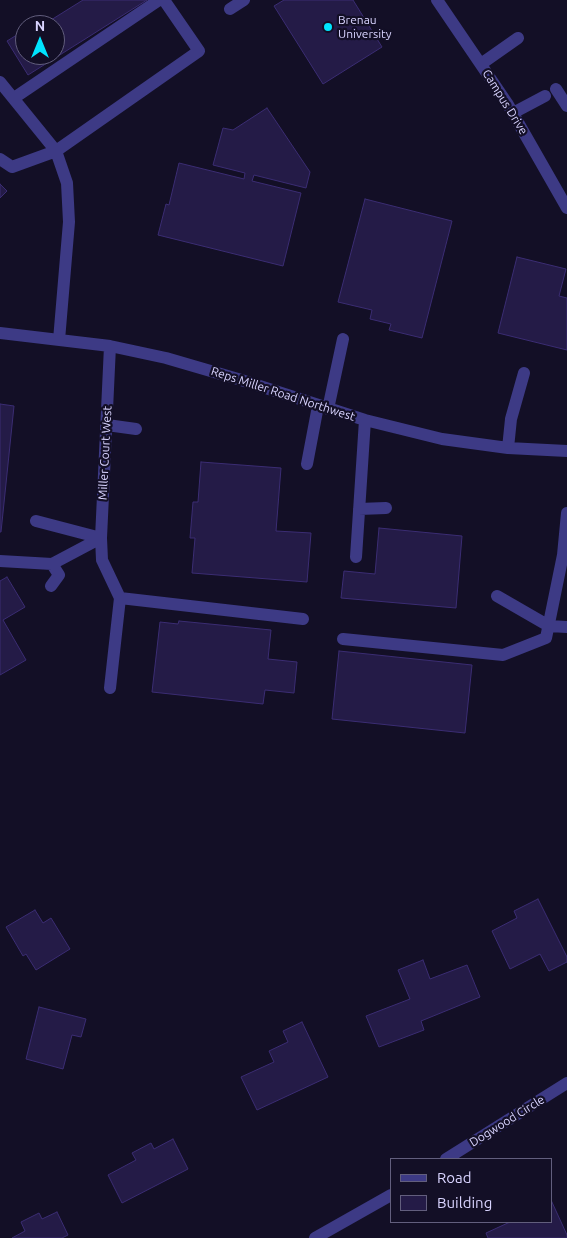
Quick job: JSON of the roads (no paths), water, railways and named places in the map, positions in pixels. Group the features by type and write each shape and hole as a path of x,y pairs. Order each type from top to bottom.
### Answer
{"street":[{"path":"14,98 160,0"},
{"path":"0,159 12,167 56,151 199,51 164,0"},
{"path":"230,9 244,0"},
{"name":"Campus Drive","path":"437,0 513,113 567,208"},
{"path":"481,64 518,38"},
{"path":"0,82 56,151 66,183 69,222 58,340"},
{"path":"513,113 551,93 567,106"},
{"name":"Reps Miller Road Northwest","path":"0,333 110,346 166,358 365,420 442,438 508,448 567,451"},
{"path":"307,464 343,339"},
{"name":"Miller Court West","path":"110,346 100,538 102,560 120,598"},
{"path":"508,448 511,419 524,373"},
{"path":"356,557 365,420"},
{"path":"107,425 136,429"},
{"path":"359,510 386,508"},
{"path":"548,632 564,568 567,513"},
{"path":"36,521 100,538"},
{"path":"0,561 52,564 100,538"},
{"path":"50,586 59,575 52,564"},
{"path":"497,596 548,632"},
{"path":"110,688 120,598 303,619"},
{"path":"343,639 503,655 548,632 567,627"},
{"name":"Dogwood Circle","path":"448,1158 567,1083"},
{"path":"315,1238 390,1196"}],"place":[{"name":"Brenau University","path":"328,27"}]}
